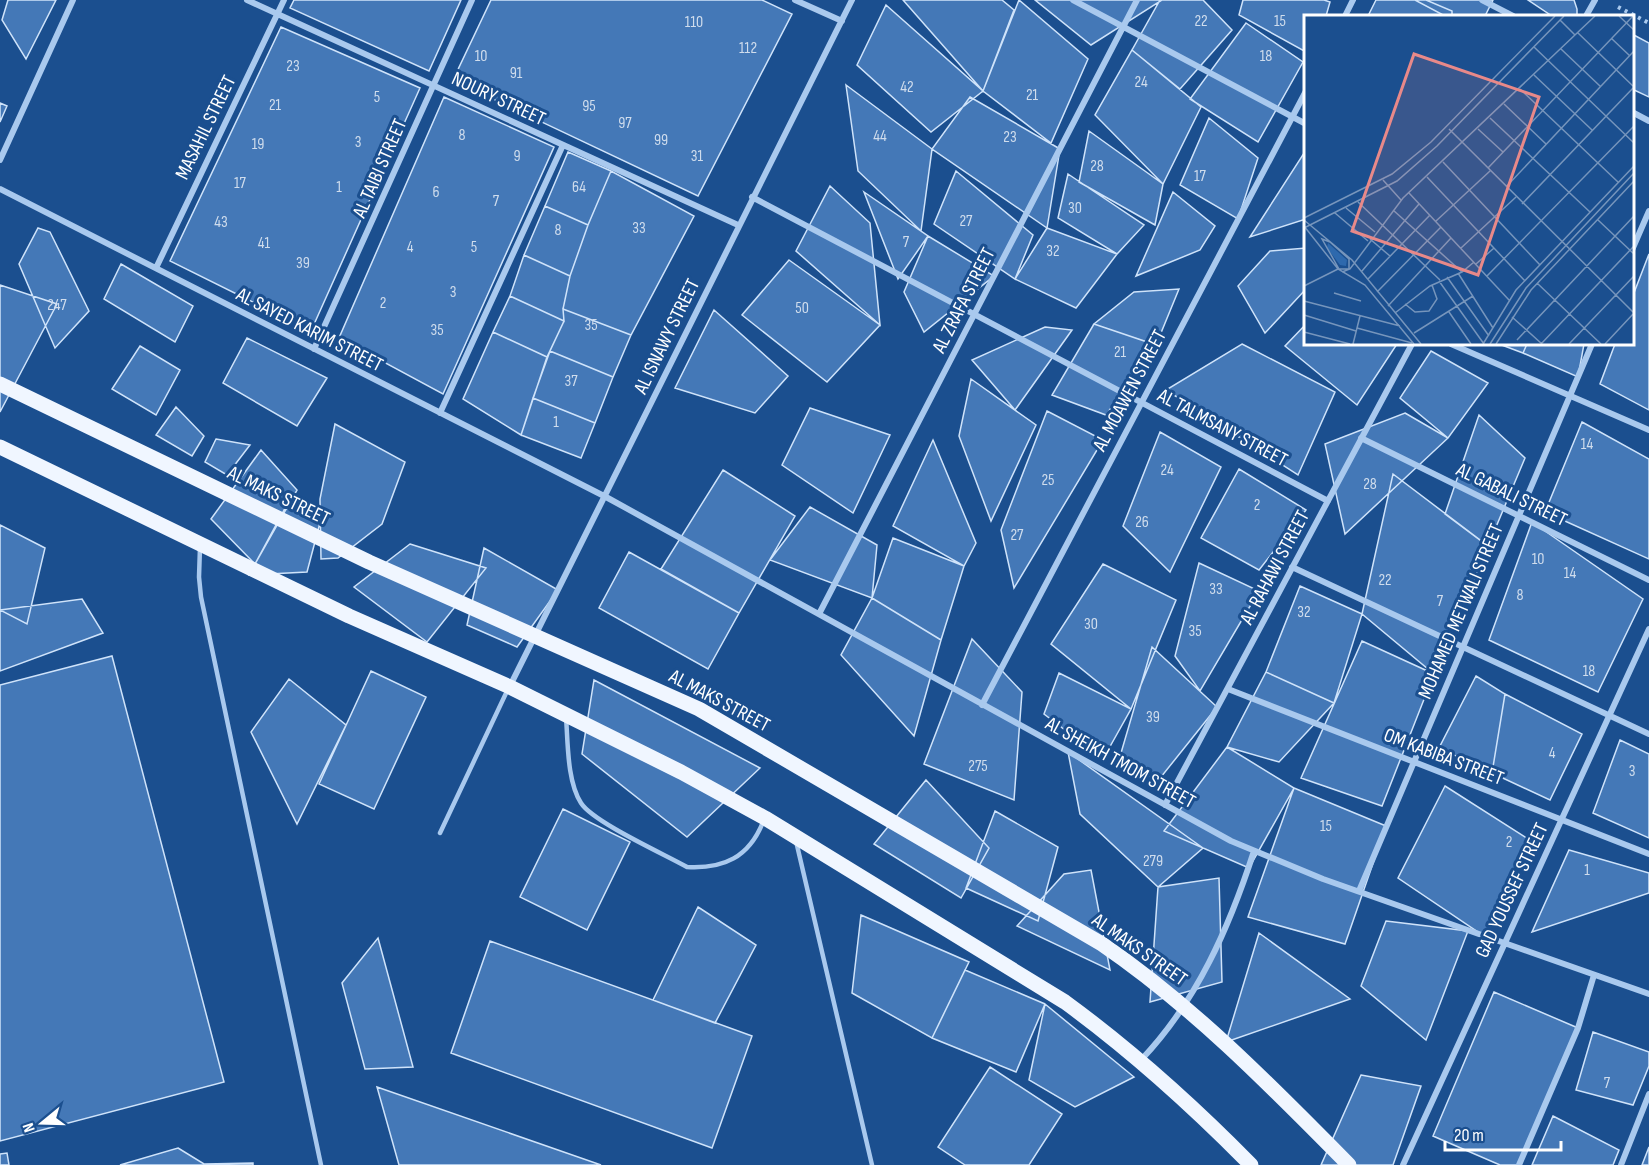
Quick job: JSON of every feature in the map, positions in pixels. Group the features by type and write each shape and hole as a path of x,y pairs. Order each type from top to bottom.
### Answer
{"main road":[{"name":"AL MAKS STREET","path":"0,384 369,562 699,710 784,758 1102,944 1141,970 1223,1040 1350,1165"},
{"path":"0,447 349,616 510,687 681,772 765,818 1065,1002 1106,1031 1181,1096 1251,1165"}],"street":[{"path":"0,160 73,0"},
{"name":"NOURY STREET","path":"247,0 738,225"},
{"name":"MASAHIL STREET","path":"156,268 284,0"},
{"name":"AL TAIBI STREET","path":"314,349 472,0"},
{"path":"795,0 842,21"},
{"name":"AL ISNAWY STREET","path":"510,687 852,0"},
{"path":"1073,0 1304,123"},
{"name":"AL ZRAFA STREET","path":"819,614 1137,0"},
{"path":"1346,15 1353,0"},
{"path":"1482,0 1511,15"},
{"path":"1587,15 1595,0"},
{"name":"AL MOAWEN STREET","path":"982,705 1304,93"},
{"path":"1634,113 1649,121"},
{"path":"440,413 563,145"},
{"name":"AL SAYED KARIM STREET","path":"0,189 606,497"},
{"name":"AL TALMSANY STREET","path":"753,197 1328,501"},
{"path":"1634,245 1649,211"},
{"name":"AL RAHAWI STREET","path":"1165,805 1411,345"},
{"path":"1453,345 1649,430"},
{"name":"MOHAMED METWALI STREET","path":"1359,891 1592,345"},
{"name":"AL GABALI STREET","path":"1361,438 1649,580"},
{"name":"AL SHEIKH TMOM STREET","path":"606,497 1165,805 1254,851 1288,866 1649,994"},
{"path":"1292,567 1649,734"},
{"name":"GAD YOUSSEF STREET","path":"1403,1165 1649,629"},
{"name":"OM KABIBA STREET","path":"1228,689 1649,854"},
{"path":"1140,1061 1163,1037 1207,969 1225,931 1254,851"},
{"path":"1519,1165 1578,1028 1594,975"},
{"path":"1620,1165 1649,1094"}],"lane":[{"path":"200,543 201,597 321,1165"},
{"path":"440,833 510,687"},
{"path":"565,715 572,782 581,803 594,816 687,867 704,868 720,865 736,858 749,848 759,834 765,818"},
{"path":"795,837 872,1165"}],"path":[{"path":"1613,5 1633,15"},
{"path":"1634,16 1649,23"}],"building":[{"path":"8,0 56,0 26,59 2,20"},
{"path":"294,0 461,0 429,71 290,8"},
{"path":"491,0 762,0 792,14 698,196 453,80"},
{"path":"903,0 1002,0 1014,10 983,91"},
{"path":"1019,0 1088,59 1051,143 983,91"},
{"path":"1035,0 1162,0 1091,45"},
{"path":"1160,0 1203,0 1232,30 1180,89 1132,50"},
{"path":"1243,0 1324,0 1330,2 1326,15 1304,15 1304,51 1239,15"},
{"path":"1376,0 1426,0 1452,11 1452,15 1368,15"},
{"path":"1415,0 1493,0 1486,15 1443,15"},
{"path":"1528,0 1574,0 1577,15 1550,15"},
{"path":"886,5 983,91 931,132 857,65"},
{"path":"1246,23 1303,62 1258,142 1190,99"},
{"path":"281,27 420,88 311,331 170,261"},
{"path":"1634,35 1649,43 1649,97 1634,90"},
{"path":"1132,50 1201,107 1163,184 1095,115"},
{"path":"846,85 932,149 921,231 858,171"},
{"path":"444,97 554,147 443,394 339,338"},
{"path":"970,97 1060,149 1047,228 932,149"},
{"path":"0,103 7,106 0,122"},
{"path":"1209,118 1258,158 1238,219 1180,185"},
{"path":"1089,131 1163,184 1155,225 1079,182"},
{"path":"568,152 611,171 588,225 545,206"},
{"path":"1304,153 1304,220 1250,237"},
{"path":"611,171 694,216 631,335 563,309 570,276"},
{"path":"956,171 1033,235 1015,279 934,224"},
{"path":"1068,174 1144,225 1117,254 1058,218"},
{"path":"830,186 870,223 880,325 796,251"},
{"path":"864,192 928,236 898,279"},
{"path":"1173,192 1215,226 1200,250 1136,276"},
{"path":"545,206 588,225 570,276 524,255"},
{"path":"38,228 50,232 89,311 55,348 19,264"},
{"path":"1047,228 1117,254 1076,308 1015,279"},
{"path":"928,236 994,276 924,332 904,292"},
{"path":"1304,248 1304,291 1265,333 1238,286 1270,251"},
{"path":"1649,254 1649,410 1600,384 1615,345 1634,345 1634,293"},
{"path":"524,255 570,276 563,309 564,321 510,296"},
{"path":"789,260 880,325 827,382 742,315"},
{"path":"121,264 193,306 175,342 104,299"},
{"path":"0,285 57,304 0,412"},
{"path":"1179,289 1156,345 1094,324 1134,292"},
{"path":"510,296 564,321 547,357 493,332"},
{"path":"563,309 631,335 613,377 550,351 564,321"},
{"path":"714,310 788,376 755,413 675,388"},
{"path":"1094,324 1156,345 1106,415 1052,395"},
{"path":"1304,326 1304,345 1396,345 1357,405 1285,346"},
{"path":"1045,327 1072,330 1015,410 972,360"},
{"path":"493,332 547,357 521,435 463,399"},
{"path":"247,338 327,378 297,426 223,383"},
{"path":"1242,344 1335,392 1298,475 1166,390"},
{"path":"1502,345 1527,345 1523,353"},
{"path":"1527,345 1584,345 1578,377 1523,353"},
{"path":"140,346 180,370 156,415 112,389"},
{"path":"550,351 613,377 595,423 533,398"},
{"path":"1431,351 1488,383 1448,438 1400,398"},
{"path":"971,379 1036,425 991,521 959,436"},
{"path":"533,398 595,423 581,458 521,435"},
{"path":"176,407 204,436 192,456 156,435"},
{"path":"810,408 890,435 853,513 782,465"},
{"path":"1047,411 1103,440 1014,588 1001,530"},
{"path":"1405,413 1448,438 1345,534 1325,444"},
{"path":"1479,415 1525,458 1488,546 1445,514"},
{"path":"1582,422 1649,459 1649,559 1545,512"},
{"path":"335,424 405,462 382,524 338,558 321,559 320,499"},
{"path":"1160,432 1221,467 1170,572 1123,526"},
{"path":"216,439 250,445 227,475 205,462"},
{"path":"933,440 976,543 964,566 893,526"},
{"path":"261,450 297,490 255,564 211,519"},
{"path":"1239,469 1306,510 1259,570 1201,538"},
{"path":"723,470 795,516 739,613 661,569"},
{"path":"1393,474 1488,546 1434,674 1362,614"},
{"path":"290,499 321,519 307,572 249,575"},
{"path":"810,507 877,545 872,598 770,560"},
{"path":"1532,522 1643,599 1598,692 1489,640"},
{"path":"0,525 45,548 27,624 0,610"},
{"path":"893,538 964,566 941,640 872,598"},
{"path":"410,544 486,568 427,642 354,587"},
{"path":"484,548 558,590 517,647 467,625"},
{"path":"629,552 739,613 708,669 599,608"},
{"path":"1199,563 1259,591 1200,691 1175,656"},
{"path":"1103,564 1176,600 1131,709 1051,644"},
{"path":"1300,586 1362,614 1334,703 1266,672"},
{"path":"872,598 941,640 914,736 841,655"},
{"path":"82,599 103,633 0,671 0,610"},
{"path":"972,639 1022,692 1014,800 924,764"},
{"path":"1362,641 1434,674 1382,806 1301,778"},
{"path":"1152,647 1217,707 1157,782 1121,753"},
{"path":"112,656 224,1082 0,1141 0,685"},
{"path":"371,671 426,697 374,809 319,784"},
{"path":"1266,672 1334,703 1279,762 1227,747"},
{"path":"1059,673 1131,709 1103,759 1044,714"},
{"path":"1476,676 1505,694 1492,773 1439,748"},
{"path":"289,679 346,725 297,824 251,732"},
{"path":"594,680 760,768 687,837 582,754"},
{"path":"1505,694 1582,734 1550,800 1492,773"},
{"path":"1620,740 1649,754 1649,838 1593,813"},
{"path":"1227,747 1294,788 1249,868 1164,831"},
{"path":"1068,752 1203,848 1158,887 1080,814"},
{"path":"926,780 989,848 961,898 874,844"},
{"path":"1445,786 1528,839 1487,938 1398,878"},
{"path":"1294,788 1386,826 1345,944 1248,917"},
{"path":"563,809 630,842 587,930 520,897"},
{"path":"995,811 1058,847 1038,921 966,888"},
{"path":"1569,850 1649,873 1649,893 1532,932"},
{"path":"1091,870 1110,970 1017,926 1064,874"},
{"path":"1219,878 1222,982 1150,1002 1158,887"},
{"path":"698,907 756,945 715,1023 653,1000"},
{"path":"861,915 969,962 932,1038 852,993"},
{"path":"1386,921 1468,931 1426,1040 1361,986"},
{"path":"1259,933 1350,999 1226,1042"},
{"path":"378,938 413,1067 365,1069 342,983"},
{"path":"490,941 752,1036 712,1148 451,1053"},
{"path":"965,970 1045,1004 1016,1072 932,1038"},
{"path":"1494,992 1578,1028 1519,1165 1500,1165 1433,1136"},
{"path":"1045,1004 1134,1077 1075,1107 1029,1080"},
{"path":"1593,1032 1649,1052 1649,1066 1633,1105 1576,1090"},
{"path":"990,1067 1062,1114 1029,1165 965,1165 938,1147"},
{"path":"1361,1075 1421,1086 1393,1165 1321,1165"},
{"path":"377,1087 601,1165 399,1165"},
{"path":"1553,1116 1619,1150 1613,1165 1532,1165"},
{"path":"1649,1147 1649,1165 1642,1165"},
{"path":"178,1148 204,1164 253,1163 253,1165 120,1165"},
{"path":"7,1153 9,1165 0,1165 0,1154"}]}
